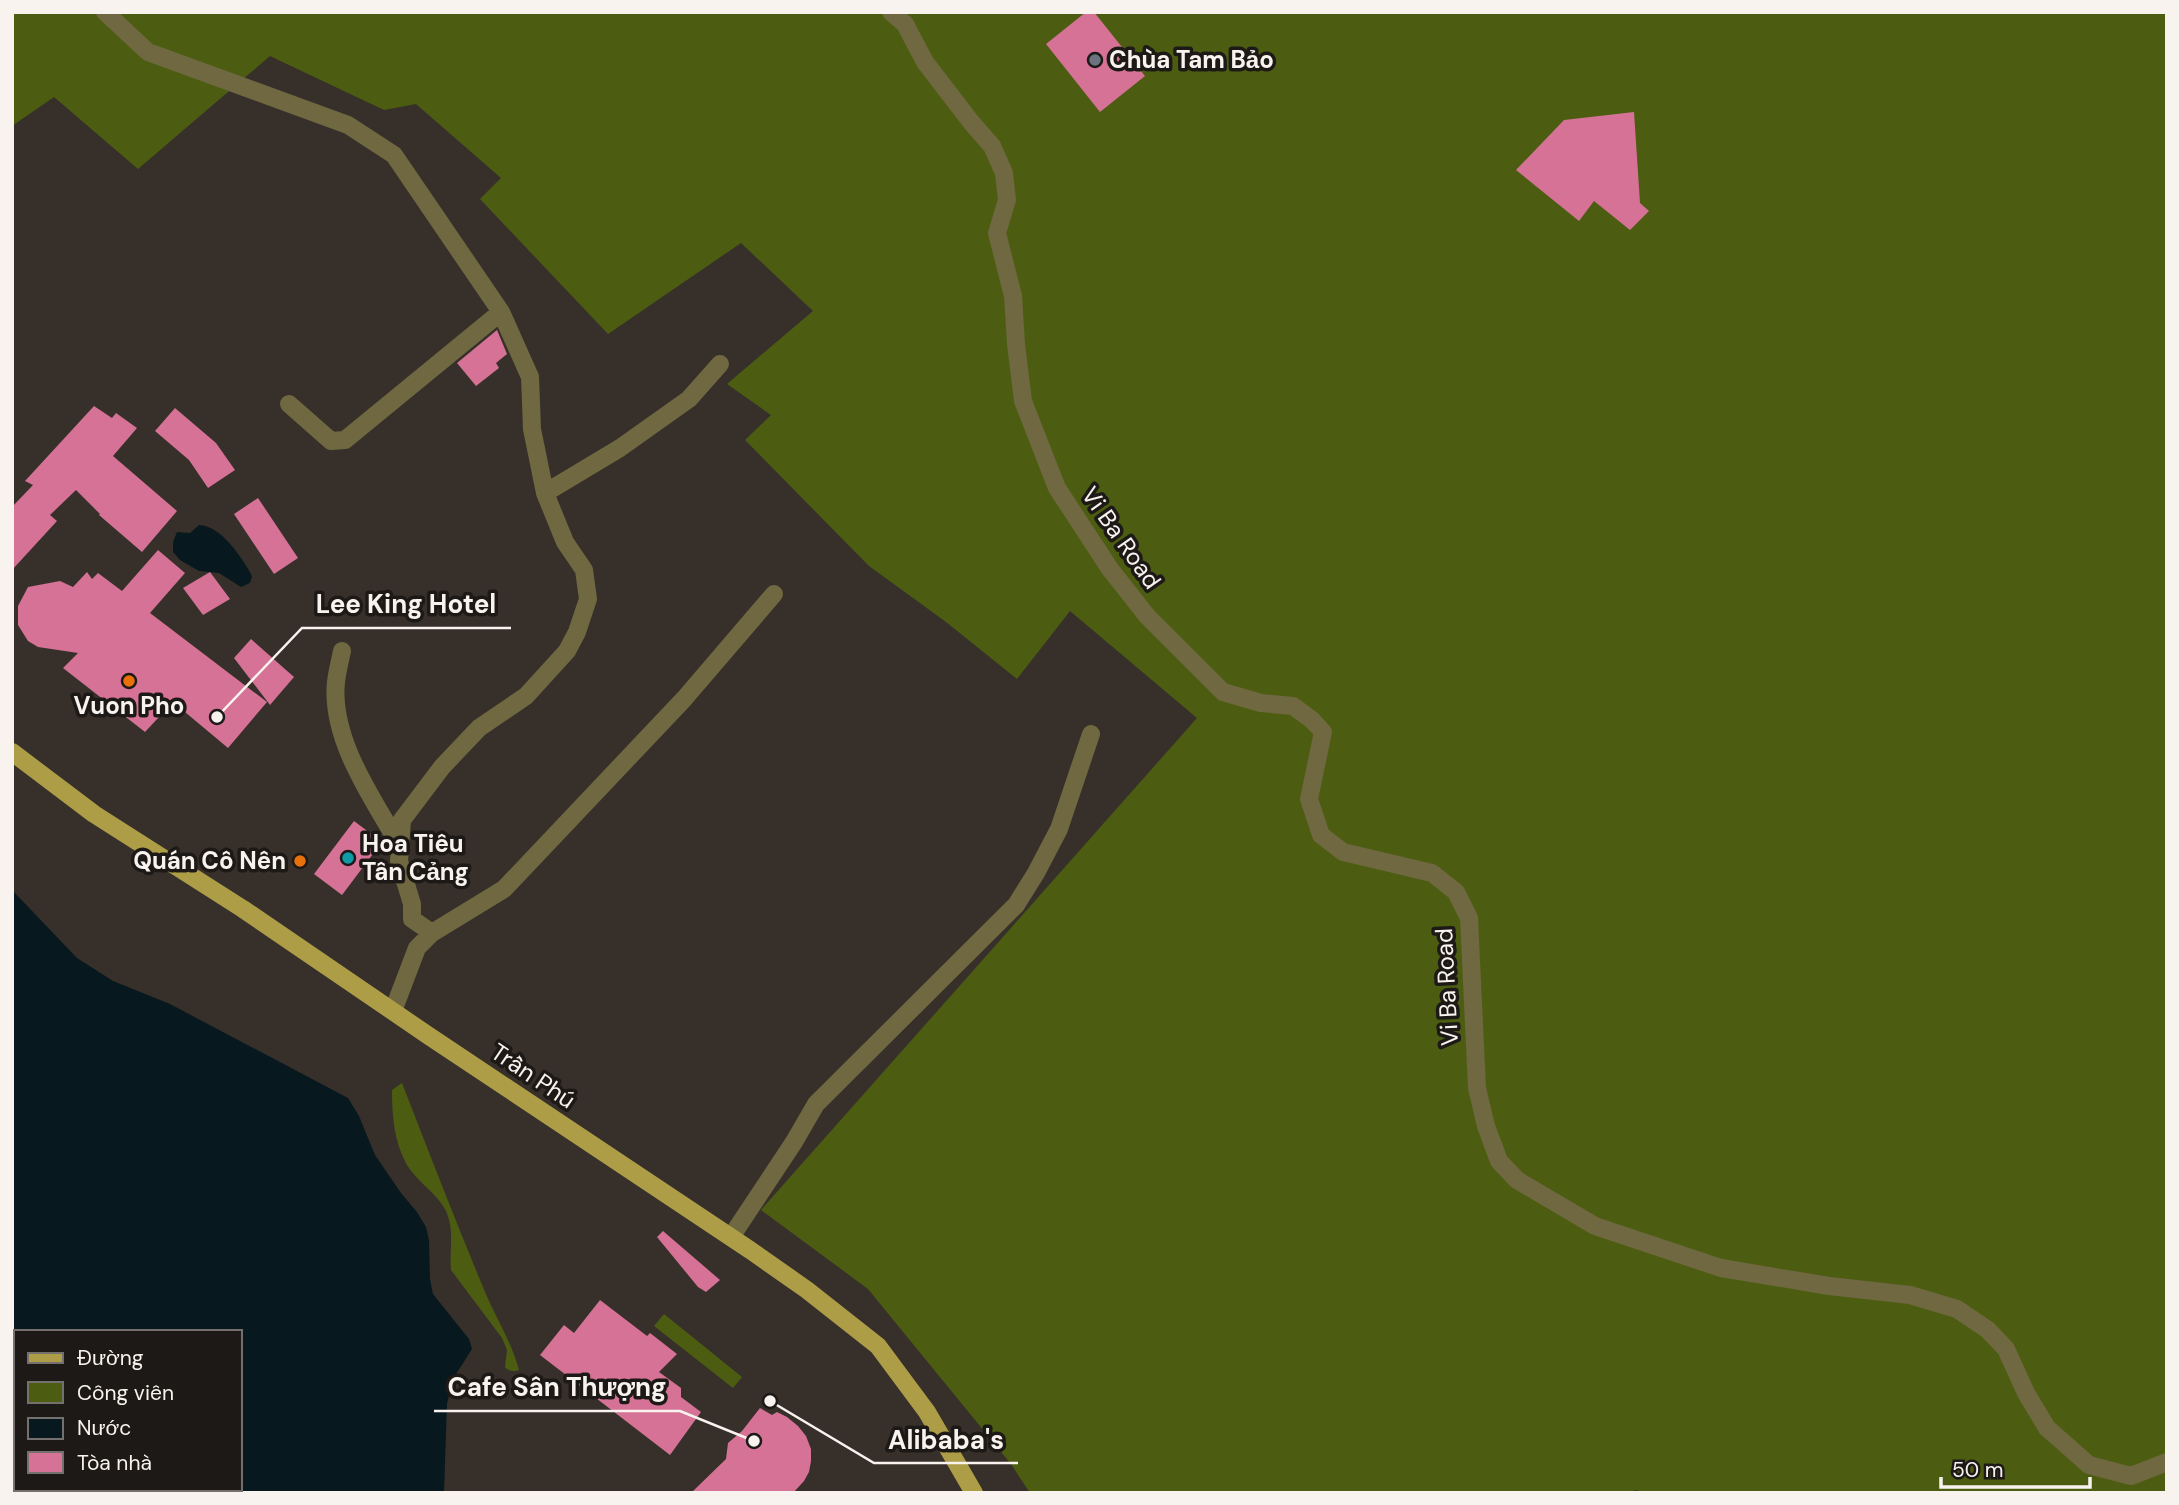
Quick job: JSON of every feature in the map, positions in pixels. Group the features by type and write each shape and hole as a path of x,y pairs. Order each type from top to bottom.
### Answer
{"main road":[{"name":"Trần Phú","path":"12,752 94,814 243,909 807,1290 878,1346 927,1412 974,1493"}],"street":[{"path":"105,12 148,51 348,125 394,155 501,312 530,377 532,429 545,493 565,542 584,570 588,600 578,632 567,651 526,696 479,728 442,767 401,820 399,861 412,904 412,919 432,933"},
{"name":"Vi Ba Road","path":"891,12 905,24 925,62 992,146 1004,173 1007,200 997,233 1013,296 1023,401 1057,488 1110,569 1147,616 1223,692 1261,703 1293,706 1323,732 1309,799 1321,835 1343,852 1432,873 1456,892 1469,918 1477,1088 1486,1126 1499,1161 1517,1180 1595,1226 1721,1268 1910,1296 1957,1309 1988,1330 2006,1349 2026,1393 2047,1428 2089,1465 2131,1476 2167,1462"},
{"path":"289,404 331,441 345,440 501,312"},
{"path":"545,493 620,448 689,399 720,364"},
{"path":"393,1011 417,948 432,933 504,889 684,699 774,594"},
{"path":"342,651 336,684 340,727 362,782 400,846"},
{"path":"731,1237 816,1104 1016,905 1059,829 1091,734"}],"green space":[{"path":"12,12 2167,12 2167,1493 1643,1493 1636,1490 1626,1493 1030,1493 1011,1464 868,1289 761,1210 1197,718 1070,611 1017,679 946,622 869,566 745,440 771,415 727,384 813,311 741,243 608,334 480,199 501,178 416,104 384,110 270,56 138,169 54,97 12,126"},
{"path":"402,1083 474,1266 519,1370 512,1371 505,1367 507,1350 502,1338 451,1270 451,1233 446,1211 411,1171 399,1147 392,1090"},
{"path":"664,1314 742,1377 733,1388 654,1326"}],"water":[{"path":"199,525 215,530 229,542 250,572 250,583 241,587 219,573 199,571 180,560 173,552 177,532 190,533"},
{"path":"12,890 77,958 113,981 170,1004 348,1098 359,1116 375,1155 426,1227 433,1294 469,1339 472,1349 453,1379 447,1404 444,1493 12,1493"}],"building":[{"name":"Chùa Tam Bảo","path":"1086,12 1094,12 1145,76 1100,112 1046,44"},
{"path":"1634,112 1640,203 1649,211 1630,230 1594,201 1579,221 1516,170 1564,120"},
{"path":"497,330 507,354 496,363 499,368 476,386 457,363"},
{"path":"94,406 112,418 116,413 137,428 113,456 177,511 142,552 99,515 76,490 50,515 57,521 12,570 12,507 33,485 25,481"},
{"path":"175,408 216,443 235,470 208,488 189,460 155,431"},
{"path":"258,498 298,558 274,574 234,514"},
{"path":"158,550 185,573 150,613 267,702 228,748 173,702 145,732 63,668 78,653 38,647 28,641 18,625 18,606 28,587 60,581 73,587 87,572 92,579 98,573 122,591"},
{"path":"210,572 230,599 203,615 183,588"},
{"path":"251,639 294,677 270,705 234,658"},
{"name":"Hoa Tiêu Tân Cảng","path":"354,821 382,842 342,895 314,874"},
{"path":"663,1231 720,1280 706,1292 698,1287 657,1237"},
{"path":"600,1300 647,1336 650,1333 677,1354 659,1372 681,1388 681,1397 701,1412 670,1455 540,1355 564,1325 574,1333"},
{"path":"760,1408 772,1415 777,1412 787,1417 806,1436 811,1449 811,1461 804,1481 793,1493 691,1493 726,1459 728,1443 742,1431"}],"place":[{"name":"Chùa Tam Bảo","path":"1095,60"},
{"name":"Vuon Pho","path":"129,681"},
{"name":"Lee King Hotel","path":"217,717"},
{"name":"Hoa Tiêu Tân Cảng","path":"348,858"},
{"name":"Quán Cô Nên","path":"300,861"},
{"name":"Alibaba's","path":"770,1401"},
{"name":"Cafe Sân Thượng","path":"754,1441"}]}
